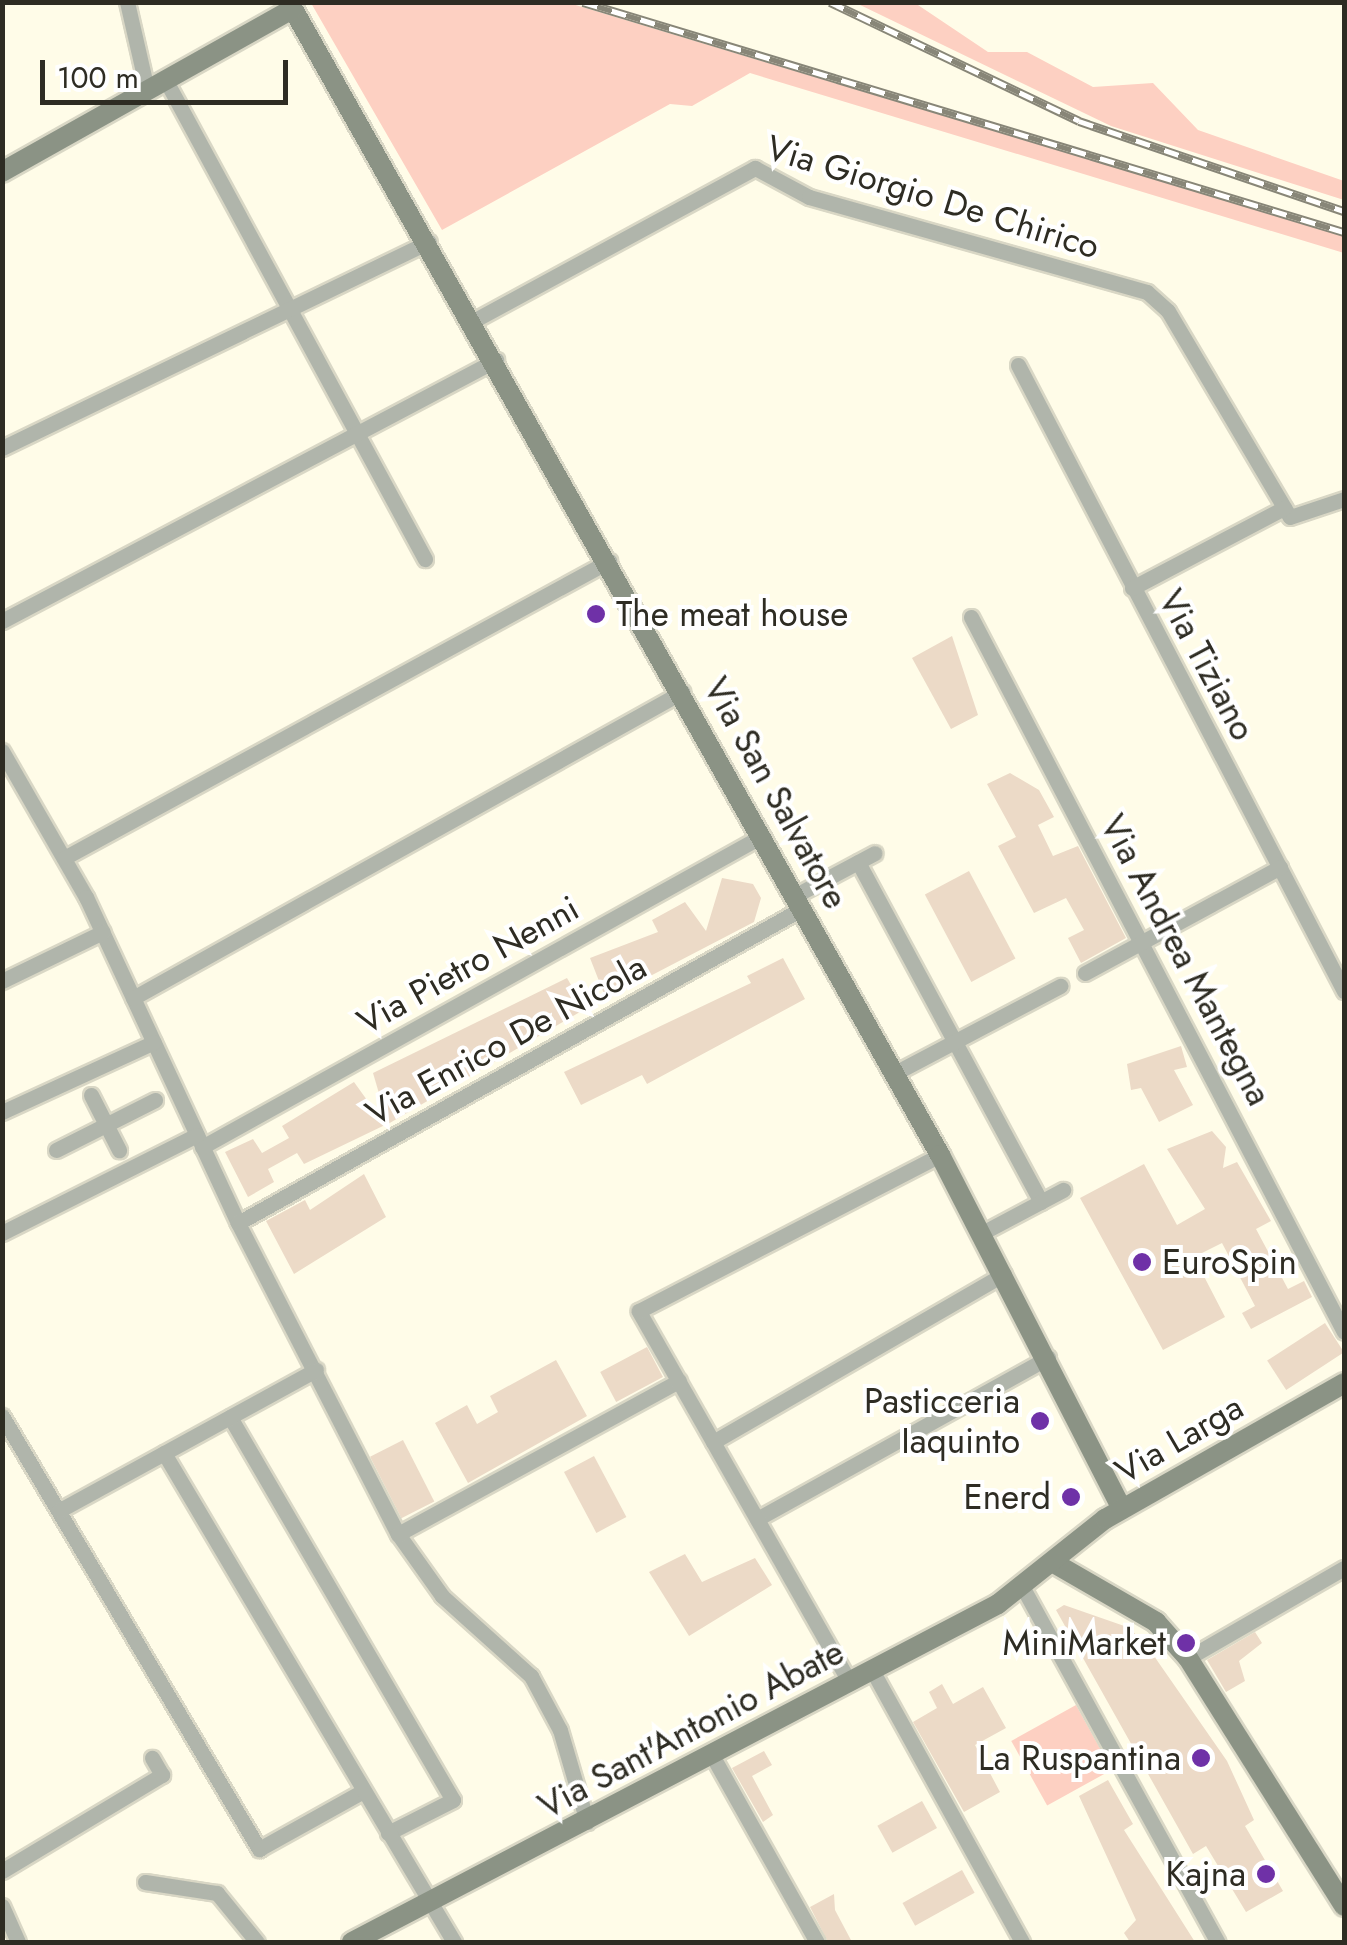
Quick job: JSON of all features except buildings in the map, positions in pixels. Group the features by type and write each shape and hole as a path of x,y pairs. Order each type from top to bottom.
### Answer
{"street":[{"path":"128,2 156,84 288,306 425,558"},
{"path":"2,172 290,6"},
{"name":"Via San Salvatore","path":"290,6 496,360 940,1154 1103,1458 1122,1509"},
{"name":"Via Giorgio De Chirico","path":"473,320 755,168 809,196 1147,292 1168,312 1284,508"},
{"path":"2,448 288,306 429,242"},
{"path":"2,621 496,360"},
{"name":"Via Tiziano","path":"1018,366 1344,992"},
{"path":"1132,588 1284,508 1290,517 1312,515 1344,499"},
{"path":"64,858 609,561"},
{"name":"Via Andrea Mantegna","path":"971,617 1344,1332"},
{"path":"134,998 682,692"},
{"path":"2,751 103,932 238,1224 398,1534 442,1596 531,1676 560,1730 587,1822"},
{"name":"Via Pietro Nenni","path":"2,1233 200,1141 762,836"},
{"name":"Via Enrico De Nicola","path":"238,1224 799,902 875,853"},
{"path":"858,862 1041,1202"},
{"path":"1085,972 1280,866"},
{"path":"2,981 103,932"},
{"path":"895,1073 1060,986"},
{"path":"2,1112 154,1042"},
{"path":"91,1095 119,1150"},
{"path":"56,1150 155,1100"},
{"path":"850,1682 640,1311 712,1282 940,1154"},
{"path":"982,1233 1063,1190"},
{"path":"713,1442 1004,1274"},
{"path":"757,1519 1048,1358"},
{"path":"60,1510 316,1370"},
{"path":"398,1534 679,1381"},
{"name":"Via Larga","path":"1054,1563 1122,1509 1344,1383"},
{"path":"2,1416 258,1849 362,1792"},
{"path":"230,1417 453,1800 388,1834"},
{"path":"164,1453 454,1942"},
{"name":"Via San Salvatore","path":"1103,1458 1143,1497"},
{"path":"1054,1563 1156,1622 1188,1658 1344,1906"},
{"name":"Via Sant'Antonio Abate","path":"352,1942 713,1757 1023,1588 1054,1563"},
{"path":"1188,1658 1344,1568"},
{"path":"1023,1588 1218,1942"},
{"path":"872,1670 1022,1942"},
{"path":"713,1757 813,1941"},
{"path":"2,1870 162,1775 152,1758"},
{"path":"144,1882 216,1893 257,1942"},
{"path":"2,1906 18,1942"}],"shaded area":[{"path":"311,3 569,3 1344,236 1344,253 750,73 692,106 670,104 442,230"},
{"path":"856,3 915,3 988,52 1027,52 1093,87 1153,83 1198,130 1344,181 1344,200 1111,126"},
{"path":"1076,1705 1112,1770 1047,1806 1011,1741"}],"railway":[{"path":"583,2 1344,232"},
{"path":"830,2 1079,121 1344,211"}],"place":[{"name":"The meat house","path":"596,614"},
{"name":"EuroSpin","path":"1142,1262"},
{"name":"Pasticceria Iaquinto","path":"1040,1421"},
{"name":"Enerd","path":"1071,1497"},
{"name":"MiniMarket","path":"1186,1643"},
{"name":"La Ruspantina","path":"1201,1758"},
{"name":"Kajna","path":"1266,1874"}]}
